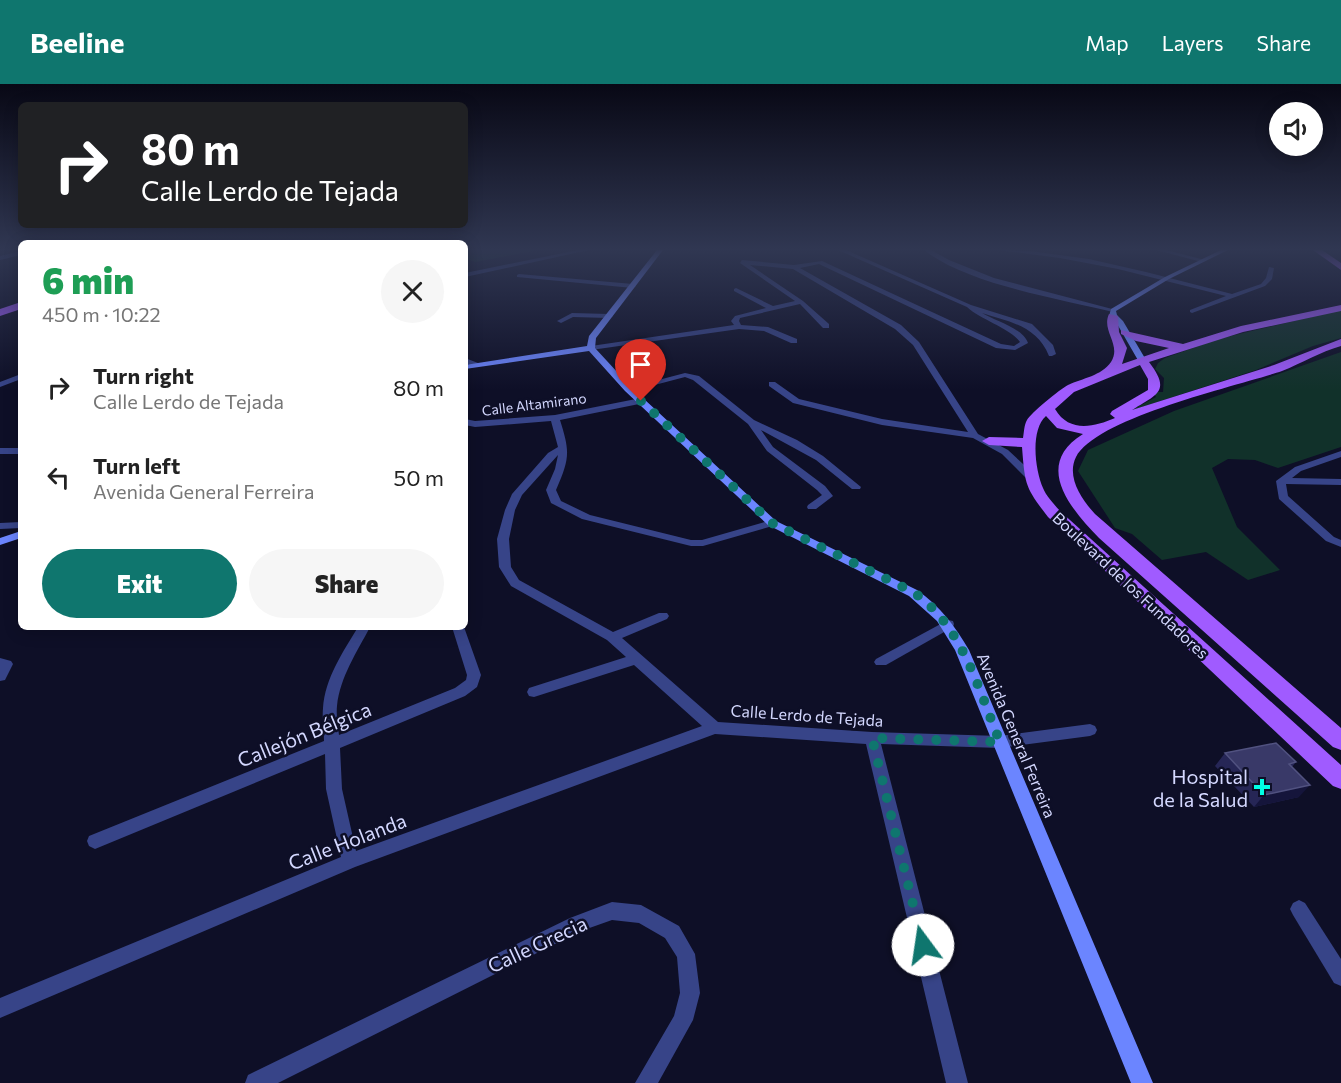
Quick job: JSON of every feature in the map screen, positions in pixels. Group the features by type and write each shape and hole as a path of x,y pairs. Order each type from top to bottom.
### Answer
{"main road":[{"path":"0,313 18,306"},
{"path":"1030,436 1034,421 1047,406 1070,389 1142,360 1240,329 1341,308"},
{"path":"1106,375 1121,357 1122,349 1114,331 1113,313"},
{"path":"1125,332 1140,339 1184,346"},
{"path":"982,438 1060,433 1079,445 1110,426 1209,387 1280,367 1319,349 1341,342"},
{"path":"1110,426 1114,416 1153,392 1155,388 1155,381 1142,360"},
{"path":"1047,406 1055,422 1066,428 1082,431 1110,426"},
{"name":"Boulevard de los Fundadores","path":"1030,436 1032,478 1036,491 1054,514 1341,779"},
{"name":"Boulevard de los Fundadores","path":"1079,445 1070,454 1065,476 1071,494 1086,515 1341,741"}],"street":[{"path":"591,348 592,338 625,297"},
{"path":"749,297 771,308"},
{"path":"793,297 826,326"},
{"path":"848,297 876,312 906,334 916,344 982,438 1017,462 1032,478"},
{"path":"894,297 999,346 1015,348 1024,343 1017,334 975,312 969,306"},
{"path":"947,297 1029,327 1050,347 1052,354"},
{"path":"1057,297 1113,313 1142,360"},
{"path":"1113,313 1138,297"},
{"path":"1192,311 1230,297"},
{"path":"739,327 735,321 737,317 801,302"},
{"path":"561,321 572,315 609,316"},
{"path":"468,366 739,327 765,329 794,341"},
{"name":"Avenida General Ferreira","path":"591,348 628,389 772,523 913,592 931,604 948,624 962,650 1142,1083"},
{"path":"468,362 475,365"},
{"path":"628,389 685,375 691,376 752,422 809,449 830,463 856,487"},
{"path":"0,385 18,377"},
{"path":"772,384 796,401 882,422 982,438"},
{"name":"Calle Altamirano","path":"468,423 476,424 555,418 641,401"},
{"path":"555,418 564,447 564,460 551,490 556,503 586,517 691,543 703,543 772,523"},
{"path":"752,422 770,449 821,488 828,496 812,507"},
{"name":"Calle Lerdo de Tejada","path":"564,447 551,455 517,494 510,510 503,539 505,567 515,583 612,637 714,728 872,738 1000,742 1090,730"},
{"path":"0,451 18,451"},
{"path":"1281,481 1298,469 1341,454"},
{"path":"1281,481 1341,482"},
{"path":"1281,481 1283,497 1330,539 1341,544"},
{"path":"0,525 18,525"},
{"path":"0,542 18,535"},
{"path":"612,637 663,616"},
{"path":"881,662 948,624"},
{"path":"350,861 334,789 330,707 335,684 362,630"},
{"name":"Callejón Bélgica","path":"95,841 460,692 472,683 474,675 459,630"},
{"path":"534,692 637,659"},
{"path":"0,663 6,664 0,676"},
{"name":"Calle Holanda","path":"0,1008 350,861 714,728"},
{"path":"872,738 957,1083"},
{"path":"1299,909 1341,976"},
{"name":"Calle Grecia","path":"256,1083 576,924 612,911 641,914 672,932 686,954 690,993 683,1020 646,1083"}],"green space":[{"path":"1341,310 1341,338 1313,346 1256,370 1130,411 1156,397 1153,392 1163,392 1164,378 1155,369 1158,363 1165,358 1218,339"},
{"path":"1341,352 1341,447 1278,468 1255,460 1228,459 1212,468 1237,527 1280,570 1248,580 1206,552 1162,560 1132,534 1115,528 1078,471 1088,450 1174,411"}],"building":[{"path":"1276,743 1296,762 1289,764 1310,785 1264,795 1225,753"}],"place":[{"name":"Hospital de la Salud","path":"1262,787"}],"route":[{"path":"641,401 772,523 913,592 931,604 948,624 962,650 1000,742 872,738 923,945"}]}
